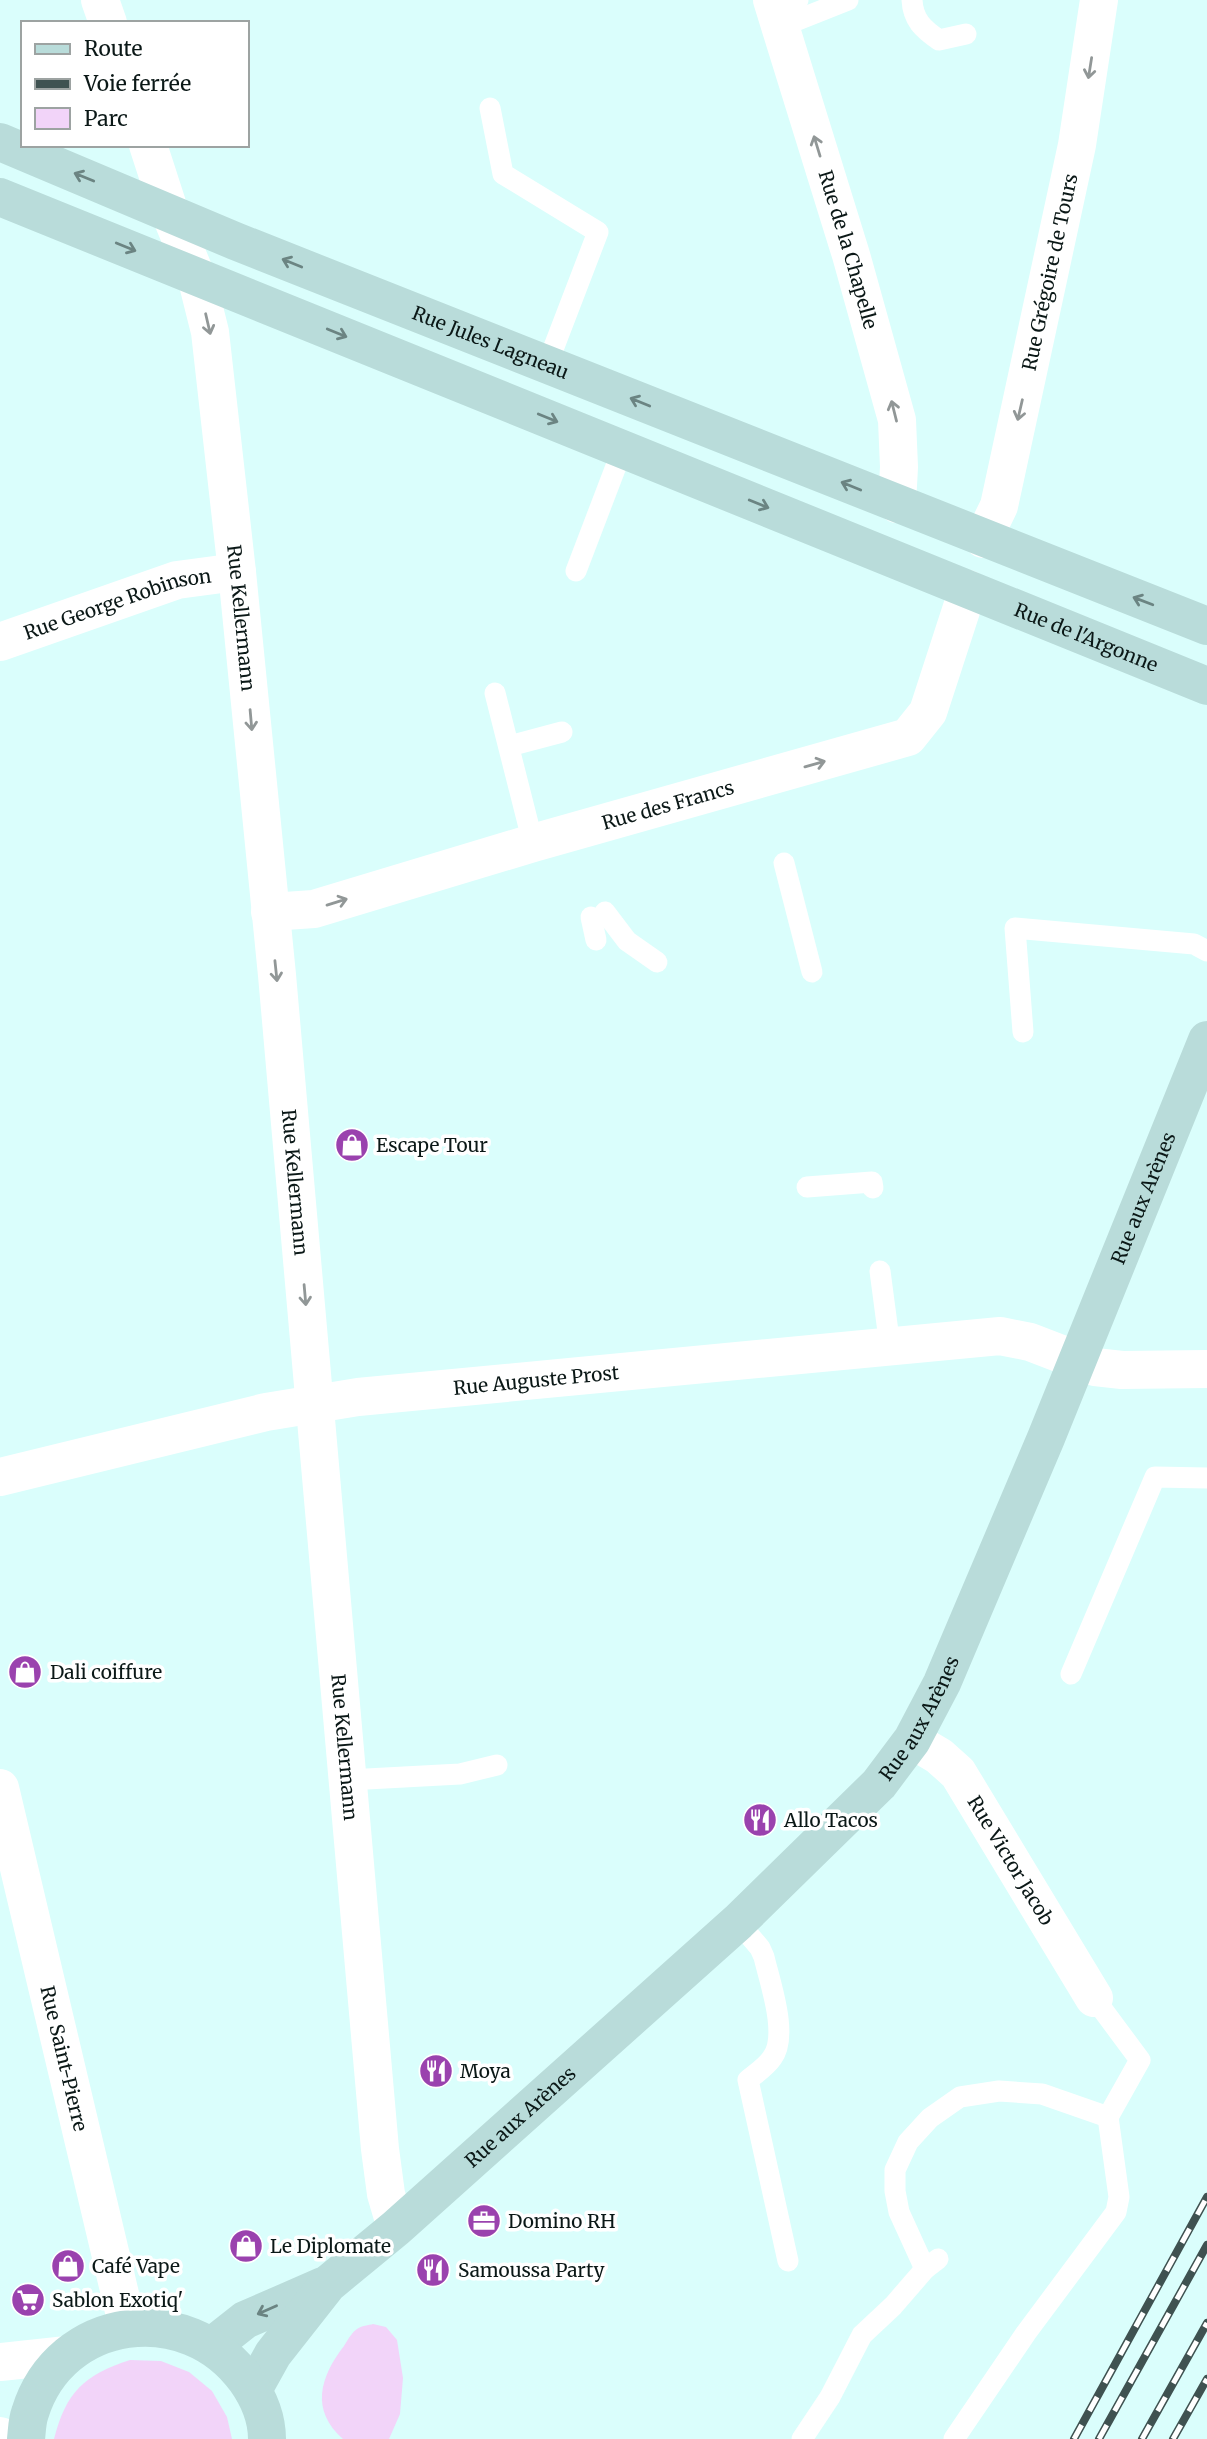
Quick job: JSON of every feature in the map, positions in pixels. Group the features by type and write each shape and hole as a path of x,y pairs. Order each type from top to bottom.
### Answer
{"main road":[{"name":"Rue Jules Lagneau","path":"0,142 170,213 983,539"},
{"path":"0,197 968,589 983,539 1207,626"},
{"name":"Rue de l'Argonne","path":"968,589 1207,686"},
{"name":"Rue aux Arènes","path":"253,2390 273,2354 328,2284 396,2228 738,1922 879,1784 912,1740 945,1676 1046,1438 1207,1040"},
{"name":"Rue aux Arènes","path":"212,2346 245,2320 328,2284"},
{"path":"26,2439 30,2413 45,2382 67,2356 96,2337 128,2328 157,2327 186,2333 212,2346 235,2365 253,2390 268,2438"}],"street":[{"path":"100,0 107,21"},
{"name":"Rue Grégoire de Tours","path":"983,539 999,506 1054,257 1077,145 1099,0"},
{"name":"Rue de la Chapelle","path":"781,9 897,420 897,503"},
{"name":"Rue Kellermann","path":"149,147 170,213 196,276 210,332 237,572 270,912 380,2149 386,2193 396,2228"},
{"name":"Rue George Robinson","path":"0,642 177,580 237,572"},
{"name":"Rue des Francs","path":"270,912 314,909 766,790 908,737 929,712 968,589"},
{"name":"Rue Auguste Prost","path":"0,1477 266,1412 372,1396 1000,1336 1030,1342 1095,1367 1122,1370 1207,1369"},
{"name":"Rue Victor Jacob","path":"912,1740 939,1756 958,1773 1094,1998"},
{"name":"Rue Saint-Pierre","path":"0,1788 128,2328"},
{"path":"0,2362 67,2356"},
{"path":"0,2436 7,2439"}],"lane":[{"path":"781,9 848,0"},
{"path":"912,0 913,13 923,29 939,40 966,34"},
{"path":"490,108 503,174 598,232 547,365"},
{"path":"576,571 623,448"},
{"path":"495,693 509,746 568,842"},
{"path":"509,746 562,732"},
{"path":"784,863 813,972"},
{"path":"596,940 598,914 626,941 657,962"},
{"path":"1023,1032 1015,928 1194,944 1207,951"},
{"path":"807,1187 872,1182 873,1188"},
{"path":"880,1271 890,1347"},
{"path":"1071,1674 1155,1477 1207,1478"},
{"path":"348,1780 460,1774 497,1765"},
{"path":"738,1922 760,1948 764,1957 780,2029 779,2043 773,2058 748,2080 788,2261"},
{"path":"954,2439 1026,2333 1116,2212 1118,2183 1108,2117 1140,2060 1094,1998"},
{"path":"802,2439 830,2397 862,2335 932,2264 900,2212 895,2191 895,2171 908,2142 930,2118 960,2097 999,2091 1042,2094 1108,2117"}],"green space":[{"path":"373,2324 386,2327 397,2340 403,2378 400,2414 389,2439 343,2439 326,2417 322,2405 324,2381 353,2332"},
{"path":"130,2360 161,2361 189,2372 212,2391 227,2417 232,2439 54,2439 64,2409 79,2388 100,2372"}],"railway":[{"path":"1074,2439 1207,2197"},
{"path":"1099,2439 1207,2245"},
{"path":"1142,2439 1207,2323"},
{"path":"1173,2439 1207,2379"}],"place":[{"name":"Escape Tour","path":"352,1145"},
{"name":"Dali coiffure","path":"25,1672"},
{"name":"Allo Tacos","path":"760,1820"},
{"name":"Moya","path":"436,2071"},
{"name":"Domino RH","path":"484,2221"},
{"name":"Le Diplomate","path":"246,2246"},
{"name":"Café Vape","path":"68,2266"},
{"name":"Samoussa Party","path":"433,2270"},
{"name":"Sablon Exotiq'","path":"28,2300"}]}
